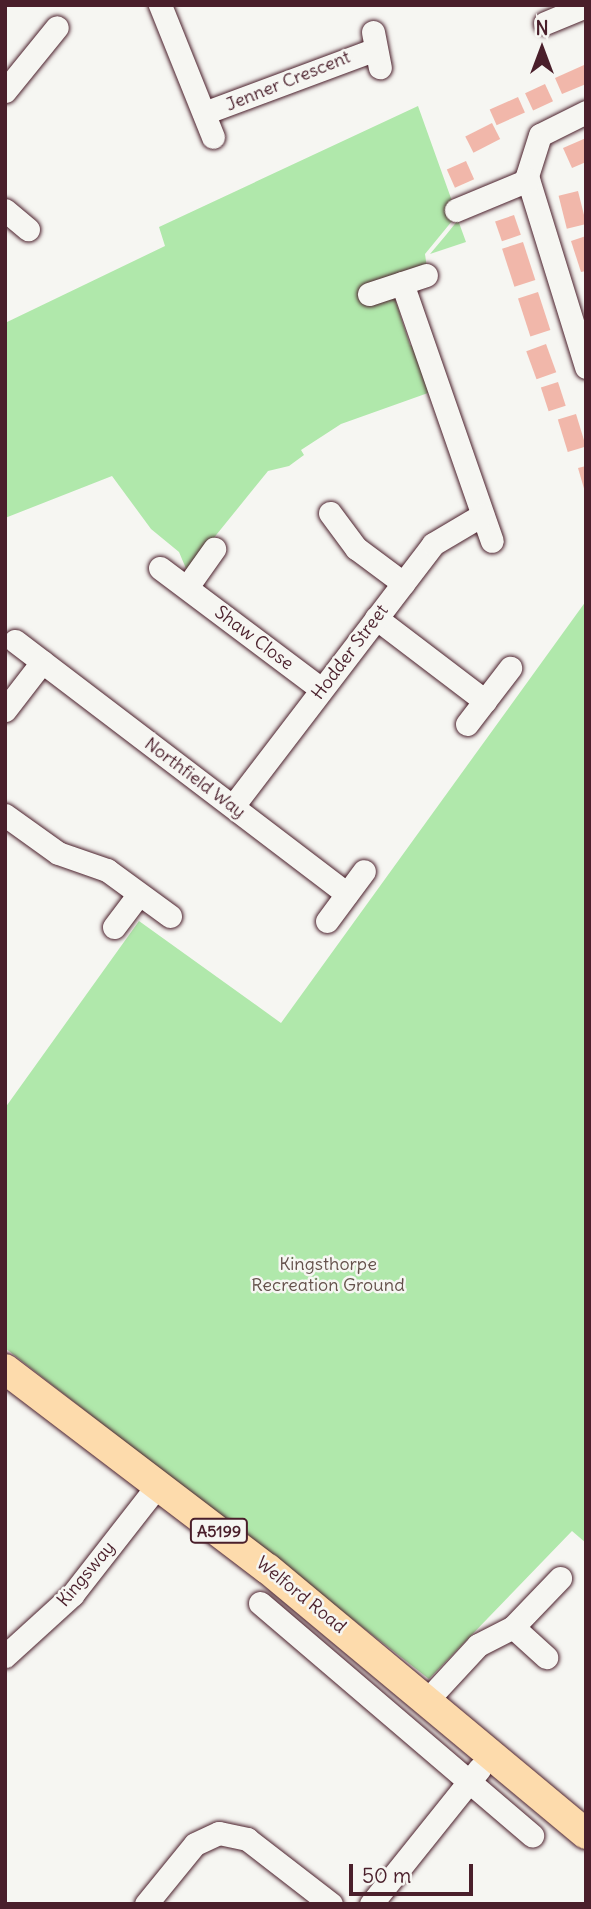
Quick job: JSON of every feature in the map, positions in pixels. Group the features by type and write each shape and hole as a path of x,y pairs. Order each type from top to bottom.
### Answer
{"main road":[{"name":"Welford Road","path":"5,1369 158,1485 429,1698 492,1753 581,1821"}],"street":[{"name":"Jenner Crescent","path":"160,5 213,137"},
{"path":"545,23 586,6"},
{"path":"5,91 57,27"},
{"name":"Jenner Crescent","path":"204,113 375,50"},
{"path":"586,112 538,139 528,180 586,367"},
{"path":"456,210 528,180"},
{"path":"5,210 28,229"},
{"path":"369,294 426,275"},
{"path":"402,283 492,541"},
{"path":"330,513 356,548 403,583"},
{"name":"Hodder Street","path":"233,806 442,536 482,514"},
{"path":"187,587 214,549"},
{"name":"Shaw Close","path":"160,568 321,689"},
{"path":"376,618 485,701"},
{"name":"Northfield Way","path":"15,641 347,894"},
{"path":"5,710 43,662"},
{"path":"467,724 510,668"},
{"path":"5,815 44,845 107,870 170,916"},
{"path":"327,921 364,871"},
{"path":"114,927 139,894"},
{"name":"Kingsway","path":"5,1656 72,1595 158,1485"},
{"path":"429,1698 478,1645 513,1627 560,1578"},
{"name":"Welford Road","path":"260,1603 471,1779 532,1835"},
{"path":"513,1627 546,1657"},
{"path":"371,1904 492,1753"},
{"path":"146,1904 195,1844 219,1833 247,1839 331,1904"}],"green space":[{"path":"418,106 457,215 425,254 427,268 394,296 410,345 418,349 428,393 341,424 301,450 304,455 289,466 268,471 187,571 179,552 151,529 112,476 5,518 5,323 165,246 159,227"},
{"path":"458,220 466,242 430,254 446,235"},
{"name":"Kingsthorpe Recreation Ground","path":"586,601 586,1543 572,1531 429,1679 5,1348 5,1108 139,921 281,1023"}],"building":[{"path":"584,65 586,84 562,94 555,78"},
{"path":"545,84 553,101 533,111 525,93"},
{"path":"518,97 525,113 497,125 490,110"},
{"path":"492,123 500,139 473,153 465,137"},
{"path":"586,138 586,162 572,168 563,148"},
{"path":"466,161 474,179 455,188 447,170"},
{"path":"578,191 586,224 567,229 559,196"},
{"path":"514,215 521,235 502,241 495,222"},
{"path":"586,236 586,271 581,272 571,241"},
{"path":"523,242 535,280 514,287 502,249"},
{"path":"538,292 550,330 530,337 518,298"},
{"path":"546,344 556,372 537,379 526,351"},
{"path":"558,382 566,406 549,411 541,388"},
{"path":"576,414 586,447 568,452 558,420"},
{"path":"586,466 586,492 585,492 578,468"}]}
